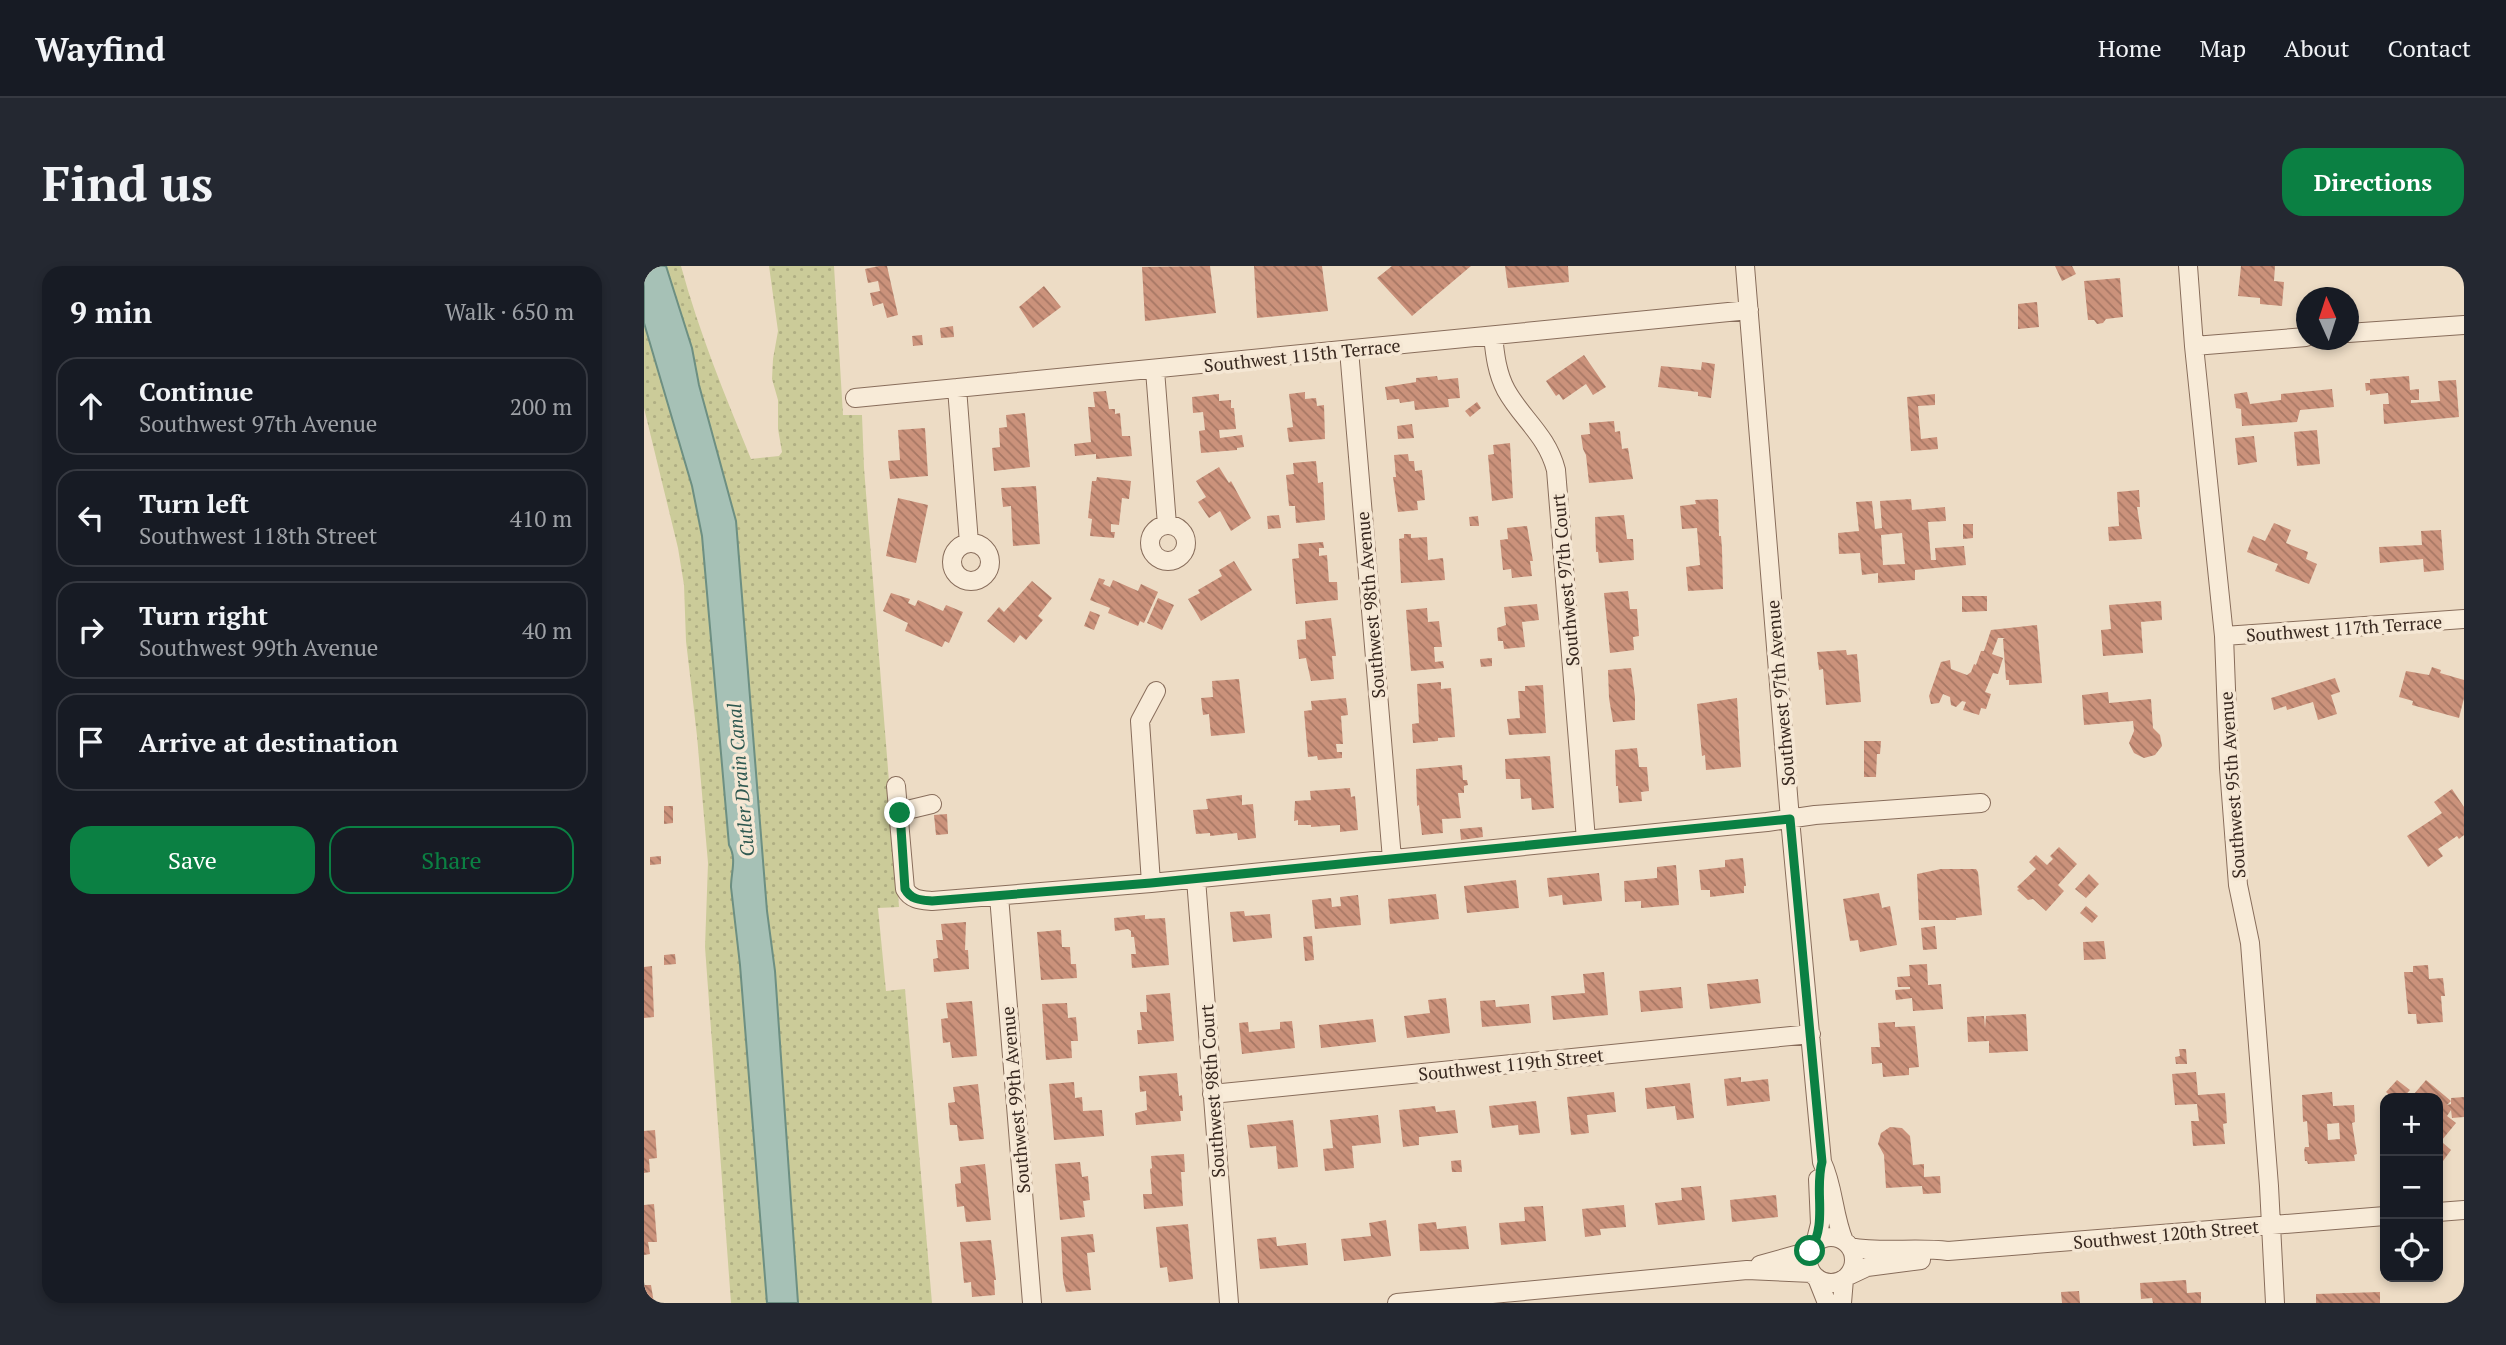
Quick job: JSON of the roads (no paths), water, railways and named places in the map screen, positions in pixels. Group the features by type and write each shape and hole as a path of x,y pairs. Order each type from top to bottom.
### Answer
{"street":[{"name":"Southwest 97th Avenue","path":"1745,266 1790,819 1822,1162 1818,1177 1820,1224 1812,1247"},
{"name":"Southwest 95th Avenue","path":"2188,266 2224,636 2224,681 2238,885 2250,943 2275,1303"},
{"name":"Southwest 115th Terrace","path":"855,398 1749,310"},
{"path":"2359,332 2464,325"},
{"name":"Southwest 97th Court","path":"1493,336 1501,381 1544,440 1556,470 1586,840"},
{"path":"2194,346 2296,338"},
{"name":"Southwest 98th Avenue","path":"1349,351 1392,859"},
{"path":"1155,370 1167,525"},
{"path":"957,388 969,543"},
{"name":"Southwest 117th Terrace","path":"2224,636 2464,619"},
{"path":"1151,883 1140,721 1156,691"},
{"path":"896,786 903,880 909,895 924,900 1196,879 1790,819 1980,803"},
{"path":"899,819 900,813 906,809 932,804"},
{"name":"Southwest 98th Court","path":"1196,879 1229,1303"},
{"name":"Southwest 99th Avenue","path":"999,896 1031,1303"},
{"name":"Southwest 119th Street","path":"1212,1094 1811,1034"},
{"name":"Southwest 97th Avenue","path":"1822,1162 1830,1178 1837,1223 1847,1244"},
{"path":"2443,1212 2464,1210"},
{"name":"Southwest 120th Street","path":"1847,1244 1872,1251 1948,1251 2380,1216"},
{"path":"1747,1270 1812,1247 1829,1237 1847,1244 1854,1261 1847,1277 1842,1303"},
{"path":"1812,1247 1808,1258 1827,1303"},
{"name":"Southwest 120th Street","path":"1847,1277 1867,1267 1928,1259 1948,1251"},
{"path":"1397,1303 1747,1270 1814,1276 1830,1283 1847,1277"}],"water":[{"name":"Cutler Drain Canal","path":"644,266 666,266 692,348 699,385 736,521 767,911 775,971 798,1303 767,1303 740,965 731,887 733,860 729,845 702,536 692,486 644,323"}]}
